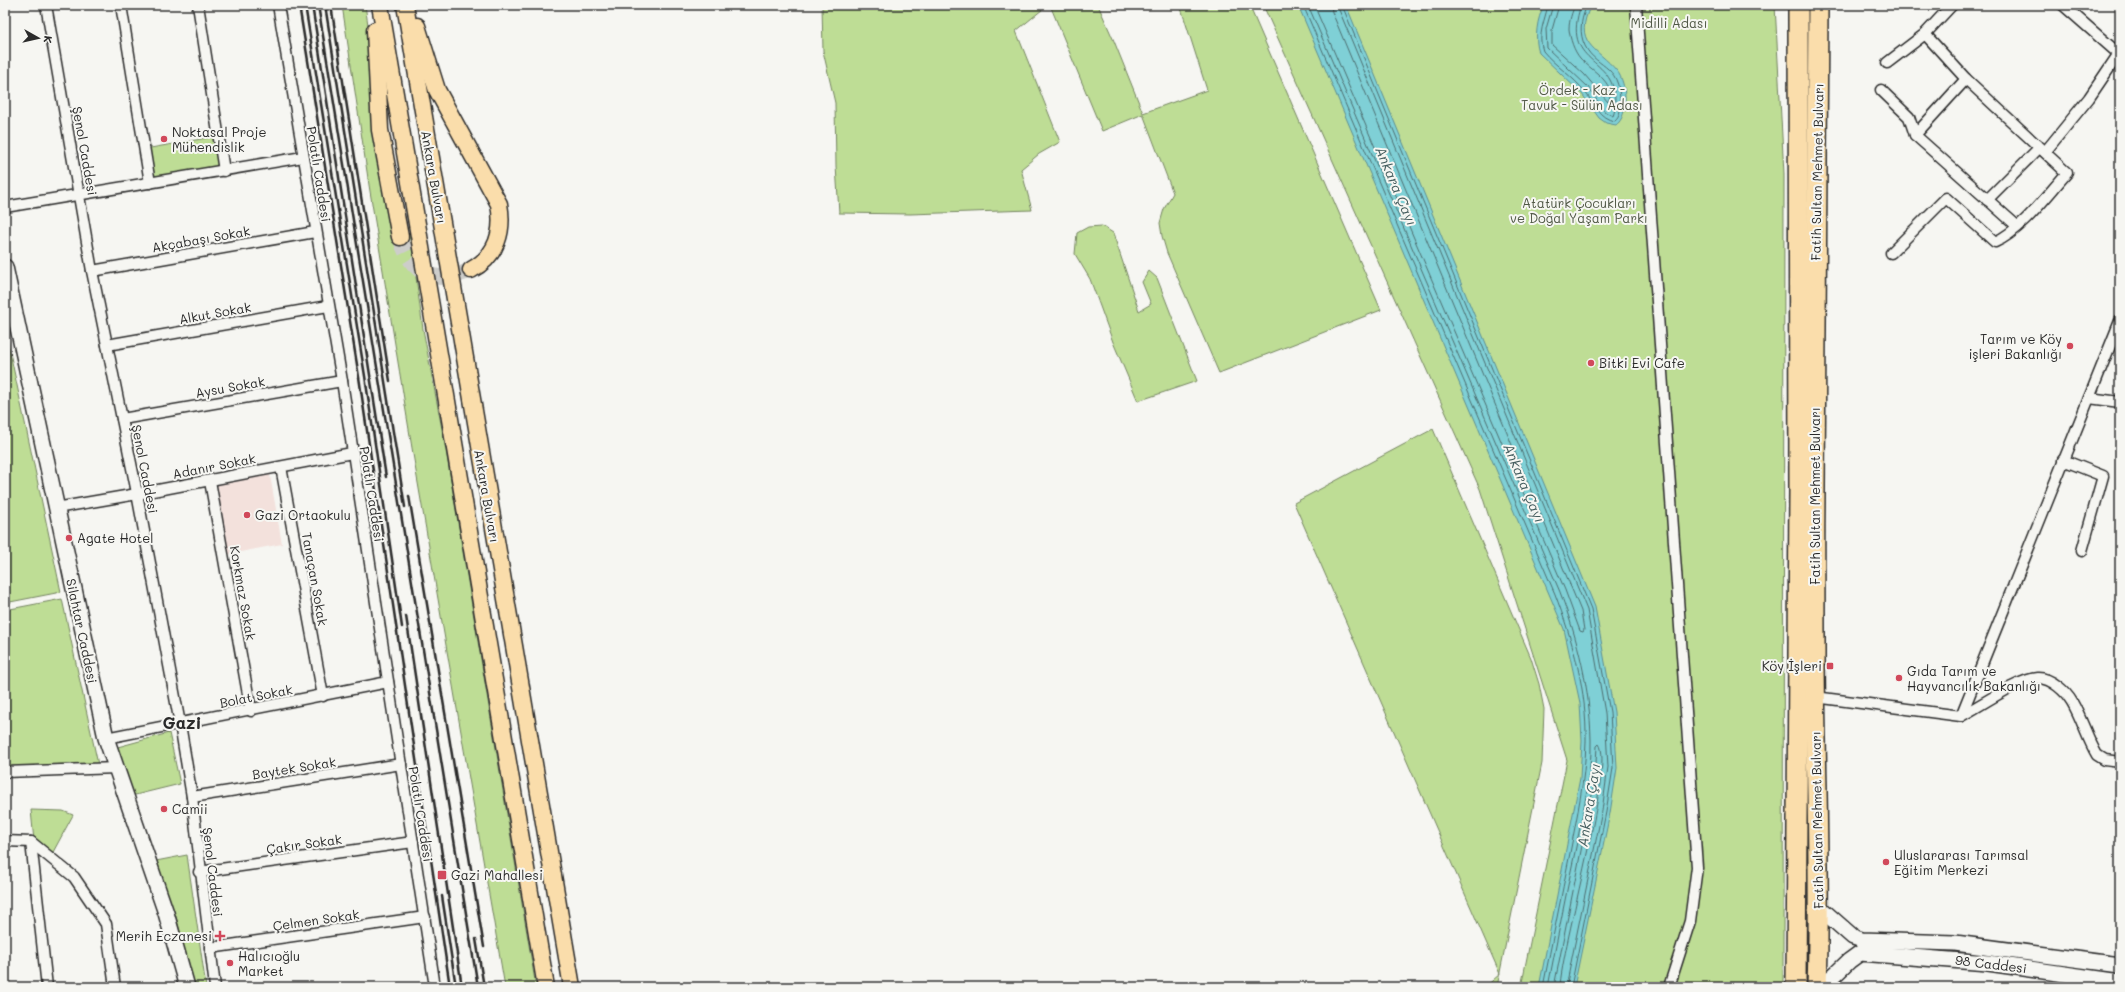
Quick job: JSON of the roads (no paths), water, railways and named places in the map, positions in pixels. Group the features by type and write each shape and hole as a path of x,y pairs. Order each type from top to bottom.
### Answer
{"highway":[{"name":"Fatih Sultan Mehmet Bulvarı","path":"1796,987 1799,497 1798,5"},
{"name":"Fatih Sultan Mehmet Bulvarı","path":"1817,987 1820,908 1815,697 1814,440 1818,5"}],"main road":[{"path":"373,5 380,130 400,237"},
{"name":"Ankara Bulvarı","path":"380,5 546,987"},
{"name":"Ankara Bulvarı","path":"405,5 572,987"},
{"path":"409,5 438,90 498,204 501,217 498,240 485,260 471,270"},
{"name":"Silahtar Caddesi","path":"5,267 106,738 166,913 187,987"},
{"name":"98 Caddesi","path":"1820,908 1853,937 1861,947 2120,982"},
{"name":"98 Caddesi","path":"1861,947 1956,943 2120,965"},
{"path":"1822,987 1861,947"}],"street":[{"name":"Şenol Caddesi","path":"46,5 80,194 92,271 137,494 180,724 192,797 214,987"},
{"path":"122,5 150,183"},
{"path":"198,5 224,171"},
{"name":"Polatlı Caddesi","path":"278,5 315,232 342,381 435,987"},
{"path":"1636,5 1697,867 1690,921 1669,987"},
{"path":"1887,63 1925,34 1952,5"},
{"path":"1988,200 2042,149 2089,98 2119,55 2063,5"},
{"path":"1891,253 1946,198 1995,242 2017,226 2068,173 1966,79 1925,34"},
{"path":"1915,136 1966,79"},
{"path":"1881,90 1910,117 1915,136 2017,226"},
{"path":"5,206 303,157"},
{"name":"Akçabaşı Sokak","path":"92,271 315,232"},
{"name":"Alkut Sokak","path":"107,345 328,306"},
{"path":"1961,716 2120,321"},
{"name":"Aysu Sokak","path":"122,419 342,381"},
{"path":"2089,398 2120,402"},
{"name":"Adanır Sokak","path":"56,508 210,481 352,452"},
{"path":"2063,460 2103,476 2082,551"},
{"name":"Tanaçan Sokak","path":"281,467 323,696"},
{"name":"Korkmaz Sokak","path":"210,481 251,711"},
{"path":"1815,697 1961,716 2014,686 2038,678 2051,682 2067,695 2073,704 2097,755 2105,760 2120,762"},
{"name":"Bolat Sokak","path":"106,738 251,711 388,682"},
{"name":"Baytek Sokak","path":"192,797 400,764"},
{"path":"5,772 116,768"},
{"path":"5,841 31,842 74,877 106,924 115,987"},
{"path":"31,842 47,987"},
{"name":"Çakır Sokak","path":"200,872 413,842"},
{"name":"Çelmen Sokak","path":"210,948 425,917"}],"water":[{"name":"Ankara Çayı","path":"1298,5 1346,5 1595,607 1614,712 1617,768 1610,813 1574,987 1539,987 1580,778 1582,741 1580,703 1564,629"},
{"path":"1544,5 1591,5 1584,28 1586,37 1589,44 1617,71 1625,91 1625,107 1620,121 1616,125 1606,123 1599,118 1582,94 1539,53 1537,47 1537,29"}],"tunnel":[{"path":"400,237 411,260 426,274 435,277 446,277 458,275 471,270"}],"railway":[{"path":"299,5 359,377 450,987"},
{"path":"305,5 365,376 402,627"},
{"path":"312,5 386,477"},
{"path":"318,5 478,987"},
{"path":"325,5 405,507"},
{"path":"331,5 390,381"},
{"path":"409,496 484,947"},
{"path":"406,616 462,987"},
{"path":"442,896 456,987"},
{"path":"476,939 484,987"}],"place":[{"name":"Noktasal Proje Mühendislik","path":"164,139"},
{"name":"Tarım ve Köy işleri Bakanlığı","path":"2070,346"},
{"name":"Bitki Evi Cafe","path":"1591,363"},
{"name":"Gazi Ortaokulu","path":"247,515"},
{"name":"Agate Hotel","path":"69,538"},
{"name":"Köy İşleri","path":"1830,666"},
{"name":"Gıda Tarım ve Hayvancılık Bakanlığı","path":"1899,678"},
{"name":"Camii","path":"164,809"},
{"name":"Uluslararası Tarımsal Eğitim Merkezi","path":"1886,862"},
{"name":"Gazi Mahallesi","path":"442,875"},
{"name":"Merih Eczanesi","path":"220,936"},
{"name":"Halıcıoğlu Market","path":"230,963"}],"district":[{"name":"Gazi","path":"182,723"}],"park label":[{"name":"Midilli Adası","path":"1669,23"},
{"name":"Ördek - Kaz - Tavuk - Sülün Adası","path":"1582,98"},
{"name":"Atatürk Çocukları ve Doğal Yaşam Parkı","path":"1579,210"}]}
